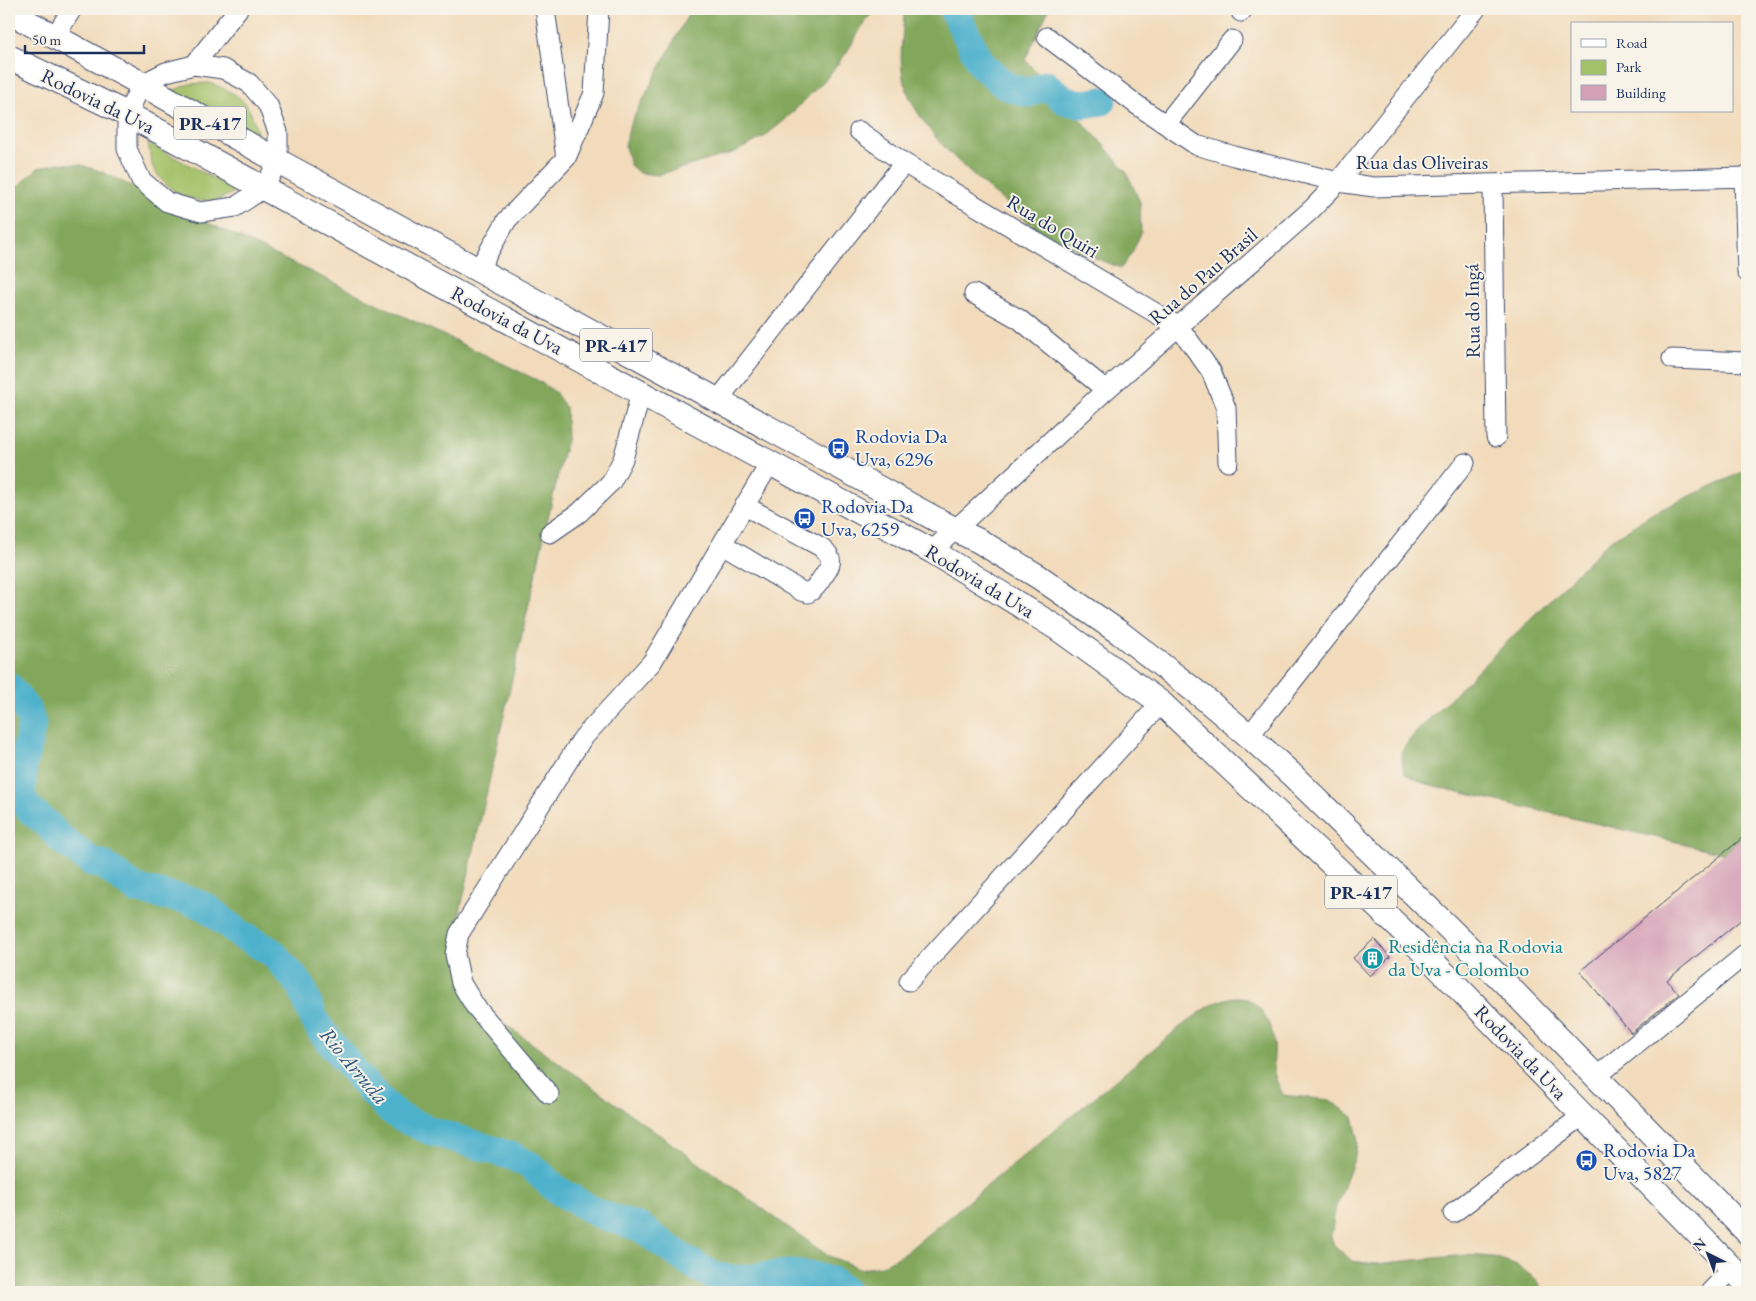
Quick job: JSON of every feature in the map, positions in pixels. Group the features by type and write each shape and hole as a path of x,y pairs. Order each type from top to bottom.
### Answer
{"main road":[{"name":"Rodovia da Uva","path":"9,12 278,161 979,541 1039,577 1120,633 1204,698 1291,774 1504,982 1747,1232"},
{"name":"Rodovia da Uva","path":"9,57 127,114 932,551 1057,628 1161,703 1404,932 1740,1277"}],"street":[{"path":"54,38 72,9"},
{"path":"194,65 238,9"},
{"path":"544,9 566,158"},
{"path":"478,270 507,220 566,158 594,93 599,9"},
{"name":"Rua do Pau Brasil","path":"932,551 1106,390 1311,210 1338,182 1476,9"},
{"name":"Rua das Oliveiras","path":"1047,37 1137,105 1196,145 1338,182 1374,187 1745,178"},
{"path":"1166,124 1232,40"},
{"path":"194,65 223,69 249,83 268,105 278,132 278,161 264,188 235,207 201,212 168,202 142,180 127,148 127,114 142,84 166,72 194,65"},
{"name":"Rua do Quiri","path":"859,131 904,163 1179,327"},
{"path":"718,400 904,163"},
{"path":"1745,178 1747,272"},
{"name":"Rua do Ingá","path":"1493,185 1496,436"},
{"path":"974,294 1019,319 1106,390"},
{"path":"1179,327 1211,371 1226,408 1228,462"},
{"path":"1672,359 1747,362"},
{"path":"550,533 579,513 611,482 623,459 641,393"},
{"path":"549,1094 475,1006 461,983 455,954 459,934 582,739 652,662 770,463"},
{"path":"1249,736 1465,463"},
{"path":"722,544 801,591 808,593 814,590 830,566 830,558 821,547 745,506"},
{"path":"909,981 1161,703"},
{"path":"1596,1077 1747,953"},
{"path":"1453,1213 1582,1116"},
{"path":"1710,1292 1740,1277"}],"green space":[{"path":"691,9 876,9 866,20 847,52 826,79 786,119 764,137 735,152 658,175 639,173 630,165 625,146 630,124"},
{"path":"904,9 1049,9 1025,60 1126,171 1140,202 1141,233 1132,253 1121,268 1052,238 1032,225 974,176 933,134 921,118 905,85 901,66"},
{"path":"209,83 230,91 244,102 256,127 258,139 170,92 189,84"},
{"path":"148,143 237,191 220,199 210,201 189,198 179,193 162,180 155,171 151,162"},
{"path":"59,163 82,165 102,172 537,380 555,392 566,408 567,439 460,912 454,947 475,1001 502,1022 827,1255 861,1269 882,1266 905,1253 1200,1012 1222,1000 1234,997 1245,998 1255,1004 1264,1015 1273,1035 1274,1073 1283,1095 1330,1100 1353,1117 1358,1137 1355,1157 1335,1210 1331,1236 1334,1245 1352,1261 1375,1264 1466,1255 1493,1257 1515,1264 1537,1280 1545,1292 9,1292 9,194 38,168"},
{"path":"1747,470 1747,863 1726,854 1423,783 1404,773 1401,752 1415,733 1607,543 1653,513"}],"building":[{"path":"1747,834 1747,915 1667,980 1679,994 1631,1033 1580,971"},
{"name":"Residência na Rodovia da Uva - Colombo","path":"1374,939 1390,957 1370,976 1353,958"}],"waterway":[{"path":"953,9 982,65 1006,86 1028,93 1046,85 1066,101 1084,104 1102,101"},
{"name":"Rio Arruda","path":"9,687 28,712 32,724 23,765 21,798 31,811 62,840 93,863 102,864 136,889 187,900 206,907 241,935 272,952 301,986 313,1017 322,1032 364,1083 387,1107 400,1117 431,1131 512,1156 531,1166 557,1190 599,1214 641,1228 687,1261 714,1276 735,1280 789,1274 813,1276 832,1281 846,1292"}],"place":[{"name":"Rodovia Da Uva, 6296","path":"839,448"},
{"name":"Rodovia Da Uva, 6259","path":"805,518"},
{"name":"Residência na Rodovia da Uva - Colombo","path":"1372,958"},
{"name":"Rodovia Da Uva, 5827","path":"1587,1161"}]}
